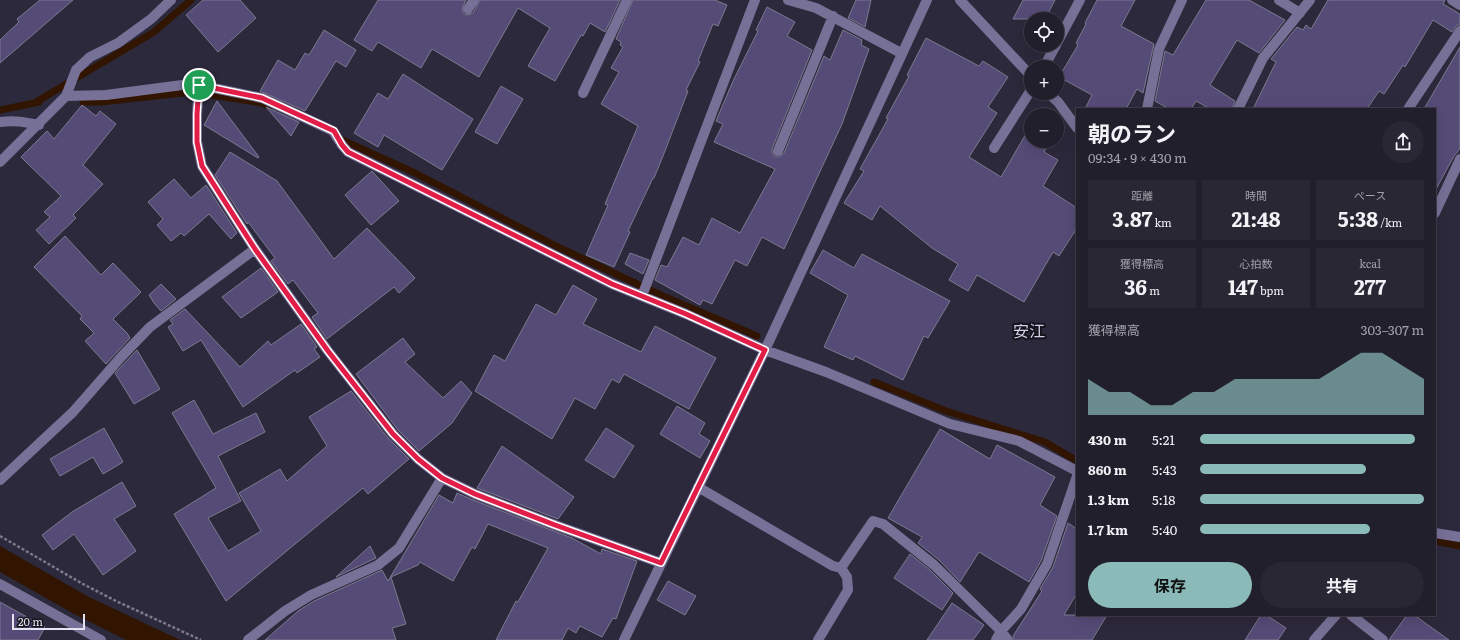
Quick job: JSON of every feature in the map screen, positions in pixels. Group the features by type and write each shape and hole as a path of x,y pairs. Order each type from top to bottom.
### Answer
{"street":[{"path":"0,162 39,125 68,93 76,70 90,57 118,43 151,19 171,0"},
{"path":"468,9 474,0"},
{"path":"583,93 627,0"},
{"path":"644,291 755,0"},
{"path":"788,0 817,4 833,16 901,53"},
{"path":"960,0 1024,69"},
{"path":"1064,29 1080,0"},
{"path":"1147,108 1159,49 1182,0"},
{"path":"1279,0 1300,13"},
{"path":"1238,108 1263,58 1310,0"},
{"path":"1452,0 1460,5"},
{"path":"624,640 765,350 923,2"},
{"path":"778,151 833,16"},
{"path":"1409,108 1460,31"},
{"path":"68,93 106,95 190,84 198,91 262,98 334,131 348,152 612,284 644,291 686,314 765,350 826,372 950,424 1019,441 1076,470"},
{"path":"198,91 197,142 202,166 255,249 328,351 393,434 418,459 442,478 475,494 555,525 661,563"},
{"path":"994,148 1025,100"},
{"path":"1056,100 1076,127"},
{"path":"0,122 9,120 24,121 39,125"},
{"path":"1436,212 1460,159"},
{"path":"0,480 73,412 122,356 150,327 255,249"},
{"path":"248,640 285,611 311,594 378,565 399,548 442,478"},
{"path":"999,636 1020,609 1047,564 1076,479"},
{"path":"698,487 833,566 841,568 847,577 848,590 818,640"},
{"path":"841,568 873,521 883,524 934,565 999,636 1008,640"},
{"path":"1436,533 1460,538"},
{"path":"0,584 101,640"},
{"path":"1314,640 1335,616"},
{"path":"1352,616 1383,640"}],"path":[{"path":"0,536 55,569 109,598 202,640"}],"shaded area":[{"path":"0,546 87,596 180,640 126,640 74,614 0,572"}],"building":[{"path":"40,0 73,0 0,63 0,40 19,22 17,19"},
{"path":"203,0 240,0 256,18 218,52 186,15"},
{"path":"378,0 466,0 462,9 464,14 468,15 473,13 480,0 620,0 605,32 590,23 583,36 581,35 555,81 528,66 550,28 518,8 479,77 432,49 421,68 378,42 372,51 354,40"},
{"path":"633,0 715,0 727,5 718,26 713,24 698,61 700,62 686,90 688,91 663,156 628,231 630,232 614,267 586,255 608,205 605,204 638,126 601,104 619,72 611,68 623,47 620,45 621,42 616,39"},
{"path":"856,0 871,0 865,27 848,18"},
{"path":"1023,0 1055,0 1049,12 1024,12 1024,19 1013,19"},
{"path":"1097,0 1135,0 1121,26 1154,44 1143,93 1137,89 1127,108 1086,108 1092,95 1064,80 1064,69 1078,45 1076,43 1086,24 1085,23"},
{"path":"1206,0 1249,0 1285,20 1259,53 1237,40 1210,85 1235,101 1232,108 1208,108 1196,101 1192,108 1167,108 1155,101 1165,51 1173,55"},
{"path":"1328,0 1445,0 1443,4 1460,14 1460,25 1457,25 1452,32 1433,20 1405,67 1403,65 1384,94 1379,91 1368,108 1253,108 1276,62 1271,59 1297,27 1303,30 1306,25 1311,29"},
{"path":"767,7 795,22 787,36 812,50 772,149 775,157 779,157 784,153 824,56 830,60 843,30 862,40 861,45 869,49 842,124 784,249 762,237 747,266 735,260 712,304 703,300 700,305 655,280 661,265 667,267 683,237 699,245 712,218 740,233 775,169 714,142 723,124 716,121 733,81 758,31 756,30"},
{"path":"324,30 356,50 346,67 336,61 305,111 260,91 278,60 295,70 305,53 309,55"},
{"path":"926,38 979,66 983,61 1008,77 988,107 997,113 969,157 1001,177 1024,137 1024,148 1046,148 1044,152 1058,160 1043,186 1076,207 1076,230 1059,256 1053,252 1024,302 977,275 968,291 949,280 958,264 932,248 880,206 872,220 844,203 864,171 860,169 888,119 886,118 909,76 907,75"},
{"path":"1460,47 1460,149 1454,156 1436,189 1436,108 1425,108"},
{"path":"403,74 473,119 442,170 384,135 378,147 354,133 378,93 388,99"},
{"path":"501,86 523,99 497,144 475,132"},
{"path":"217,101 259,157 258,158 204,125"},
{"path":"82,105 96,116 100,111 116,124 83,165 103,184 73,215 76,218 49,244 36,230 50,217 44,212 61,196 21,157 47,131 54,139"},
{"path":"266,107 299,122 291,136"},
{"path":"230,152 277,181 334,259 367,228 415,278 399,293 394,287 327,339 312,317 318,313 293,280 288,284 271,261 275,258 248,222 247,224 215,175"},
{"path":"372,171 399,201 371,225 345,195"},
{"path":"174,179 191,198 206,185 237,233 231,239 209,214 184,236 181,233 171,241 157,225 163,219 148,202"},
{"path":"65,236 101,275 113,263 141,292 113,319 130,338 106,364 85,341 94,333 80,319 82,316 34,267"},
{"path":"823,250 854,268 862,254 950,301 928,338 924,336 903,380 855,356 853,360 824,347 848,295 810,273"},
{"path":"630,253 649,260 643,274 625,264"},
{"path":"261,268 278,292 241,318 222,297"},
{"path":"161,284 176,299 161,311 149,295"},
{"path":"573,285 597,299 583,324 641,352 655,326 716,358 689,409 624,374 619,383 612,379 595,409 575,398 552,439 475,391 494,355 505,361 536,304 556,315"},
{"path":"185,309 240,367 268,341 271,345 301,324 317,347 314,349 320,357 297,373 295,370 243,407 201,340 183,351 168,327 173,324 170,320"},
{"path":"403,338 415,354 405,362 443,398 461,381 472,393 452,423 419,451 398,430 356,374"},
{"path":"137,350 160,389 134,404 115,373"},
{"path":"351,391 388,438 409,459 368,494 363,488 226,601 174,514 216,488 172,413 194,400 213,434 256,413 265,432 218,456 241,501 208,518 228,551 261,531 239,493 280,469 287,481 327,446 309,417"},
{"path":"677,406 705,423 699,434 710,441 700,458 660,434"},
{"path":"104,428 123,462 103,474 93,457 60,476 50,459"},
{"path":"606,428 634,446 614,478 585,460"},
{"path":"940,429 990,459 997,445 1055,477 1040,505 1057,516 1041,561 1029,582 979,552 960,582 939,560 918,543 922,537 888,518"},
{"path":"502,446 574,497 558,519 477,488"},
{"path":"122,482 136,506 114,519 136,551 103,575 74,534 53,550 42,535 72,512"},
{"path":"457,493 572,538 601,554 602,549 637,561 616,619 613,618 602,637 580,626 576,633 568,628 562,640 496,640 516,601 518,602 548,548 488,524 475,549 472,547 453,581 420,562 418,565 391,577 406,624 392,628 396,640 265,640 298,611 314,601 382,570 388,581 439,495 453,503"},
{"path":"1068,523 1076,528 1076,595 1064,615 1106,616 1092,640 1014,640 1013,636 1042,591 1040,589 1053,567"},
{"path":"370,546 376,558 336,577"},
{"path":"910,554 930,570 953,593 942,610 894,578"},
{"path":"668,581 696,596 685,615 657,600"},
{"path":"0,602 45,627 38,640 0,640"},
{"path":"952,603 984,625 973,640 927,640"},
{"path":"1260,616 1268,616 1286,628 1278,640 1245,640"},
{"path":"1406,616 1415,616 1449,640 1389,640"}],"waterway":[{"path":"36,102 154,32 191,0"},
{"path":"83,102 101,102 192,92 262,103 269,106"},
{"path":"0,110 39,102"},
{"path":"338,138 415,173 558,247 663,296 757,336"},
{"path":"874,382 946,411 1045,442 1076,460"},
{"path":"1436,541 1460,546"}],"district":[{"name":"安江","path":"1029,330"}],"route":[{"path":"199,85 262,98 334,131 348,152 612,284 686,314 765,350 661,563 555,525 475,494 442,478 418,459 393,434 328,351 255,249 202,166 197,142 197,99 199,85"}]}
